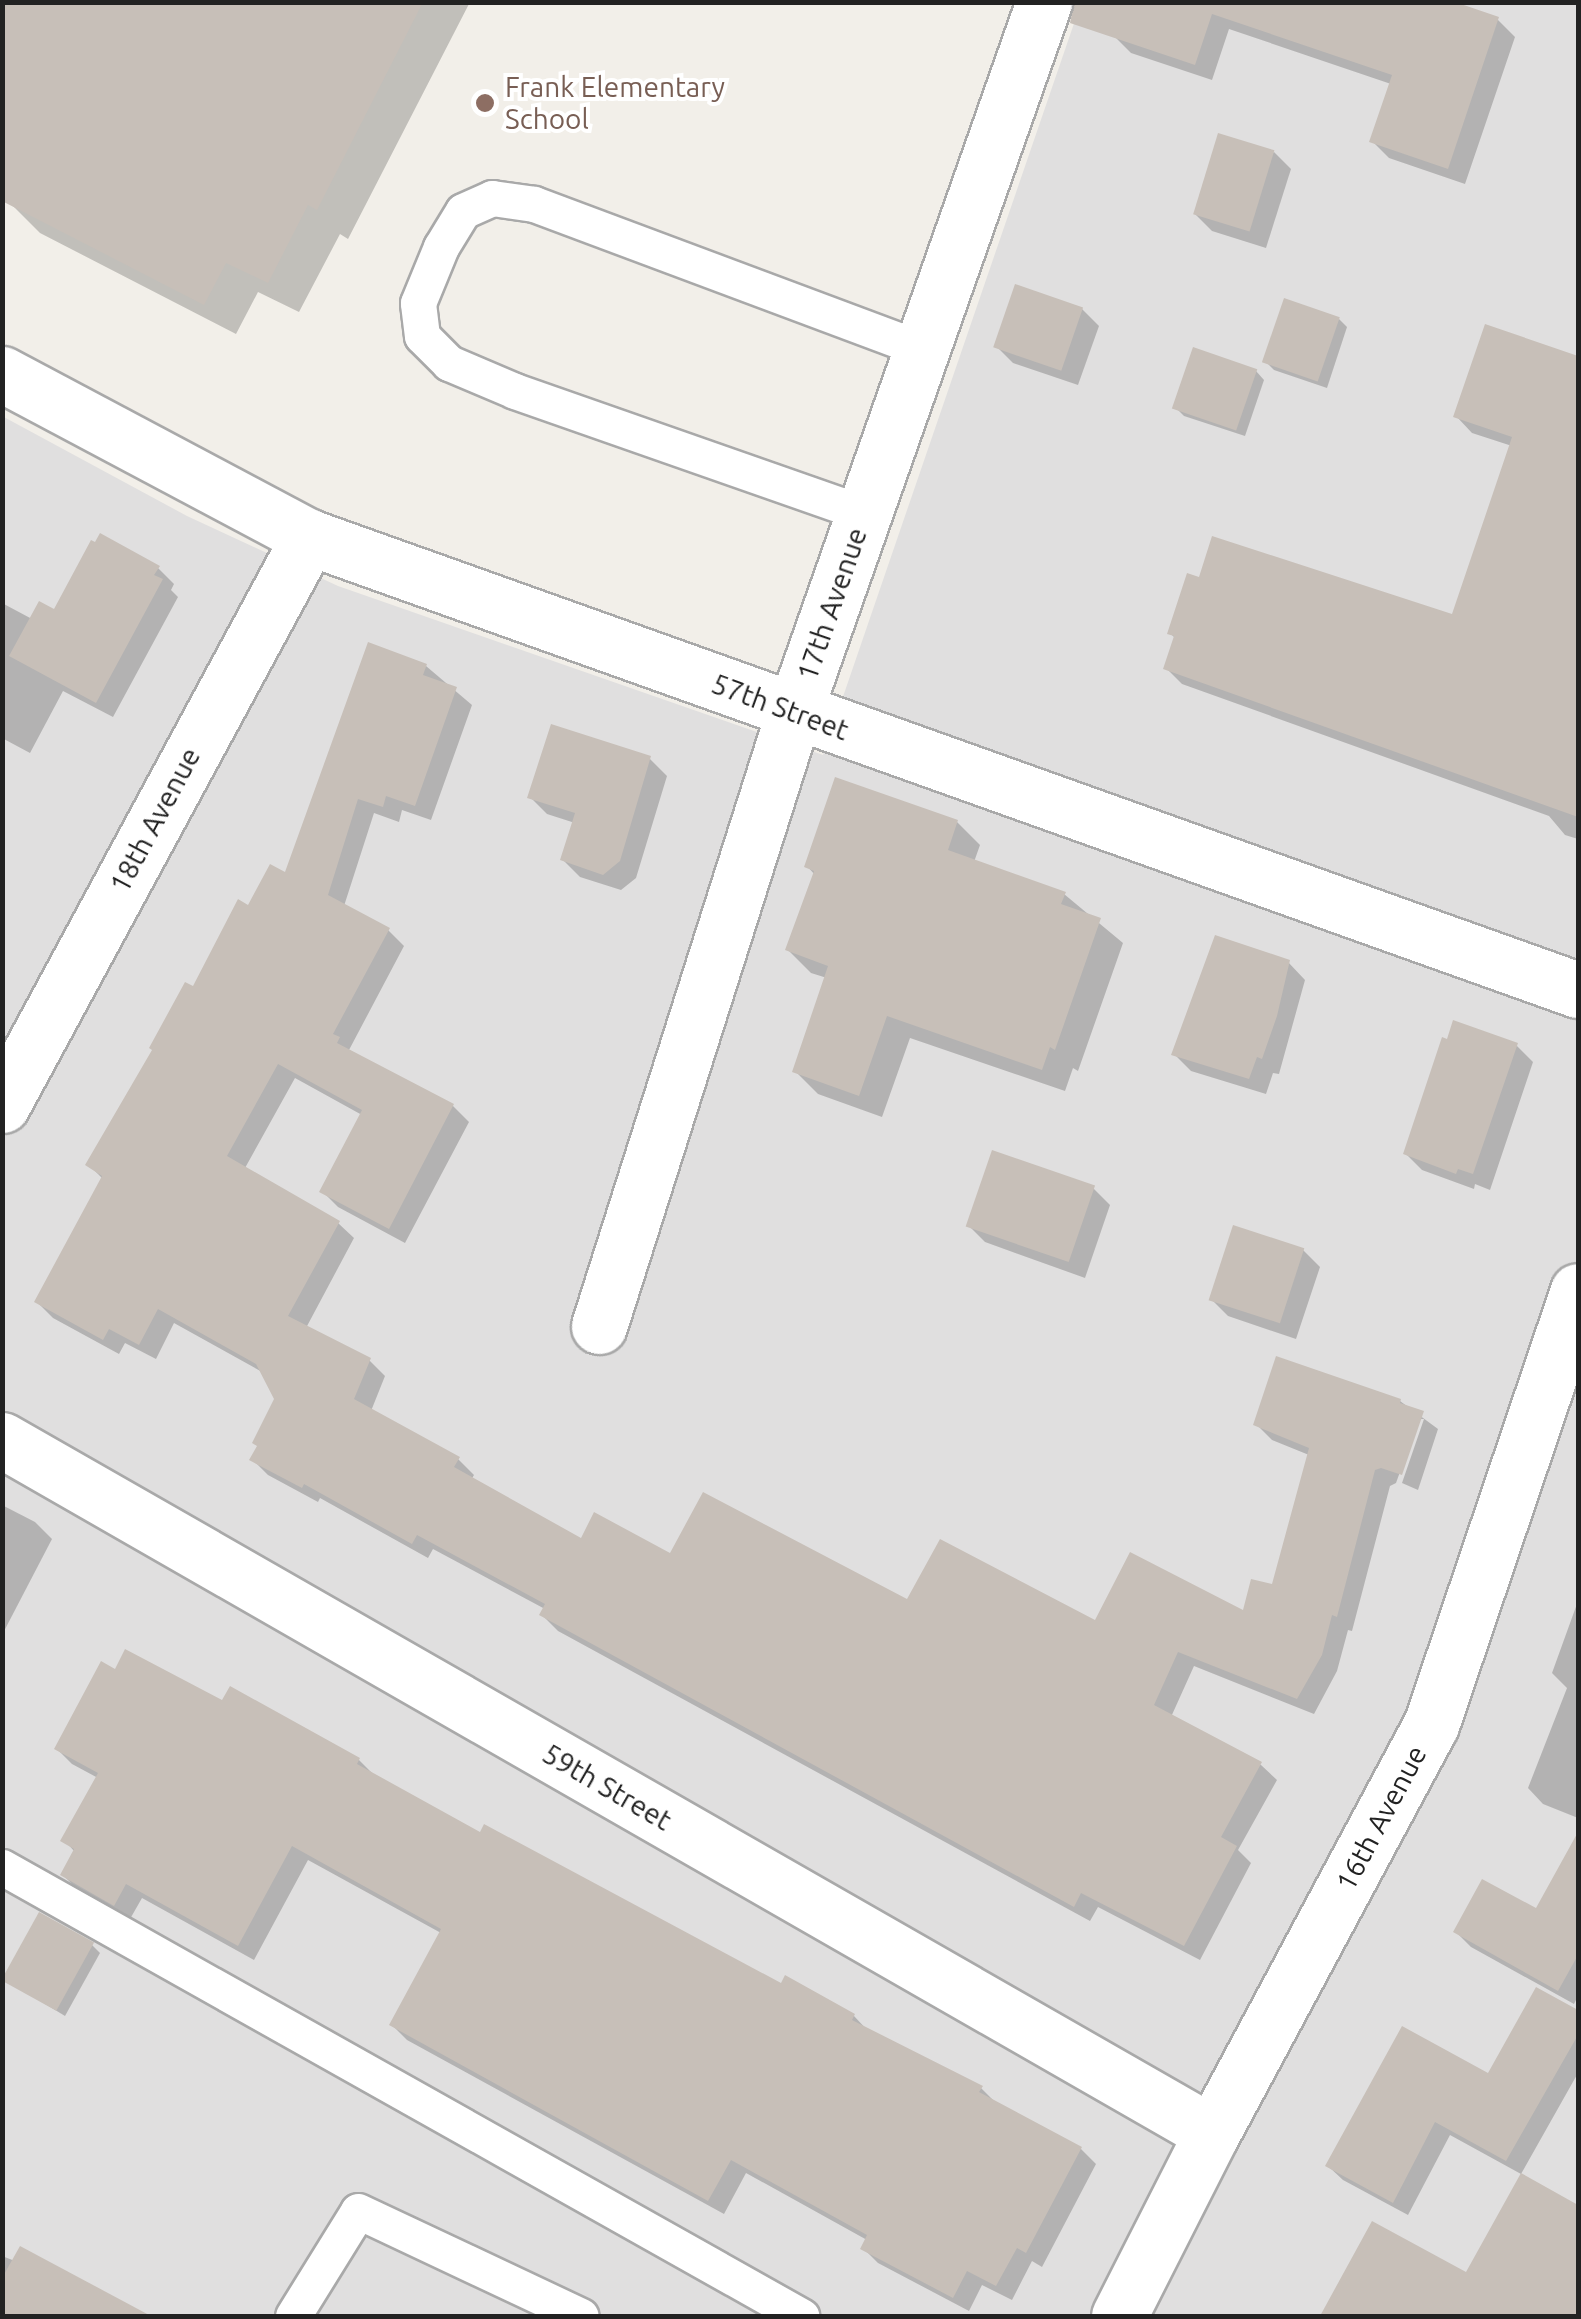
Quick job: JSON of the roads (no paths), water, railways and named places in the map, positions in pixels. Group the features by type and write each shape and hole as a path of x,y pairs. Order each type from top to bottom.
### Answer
{"street":[{"name":"17th Avenue","path":"599,1326 794,712 1044,2"},
{"name":"57th Street","path":"2,374 308,537 1578,990"},
{"name":"18th Avenue","path":"9,1073 308,537"},
{"name":"16th Avenue","path":"1119,2316 1212,2132 1431,1725 1578,1291"},
{"name":"59th Street","path":"2,1440 1212,2132"}],"lane":[{"path":"863,512 515,391 449,363 422,336 418,304 440,247 463,211 492,198 534,204 922,349"},
{"path":"2,1867 801,2316"},
{"path":"293,2316 358,2211 581,2316"}],"place":[{"name":"Frank Elementary School","path":"485,103"}]}
